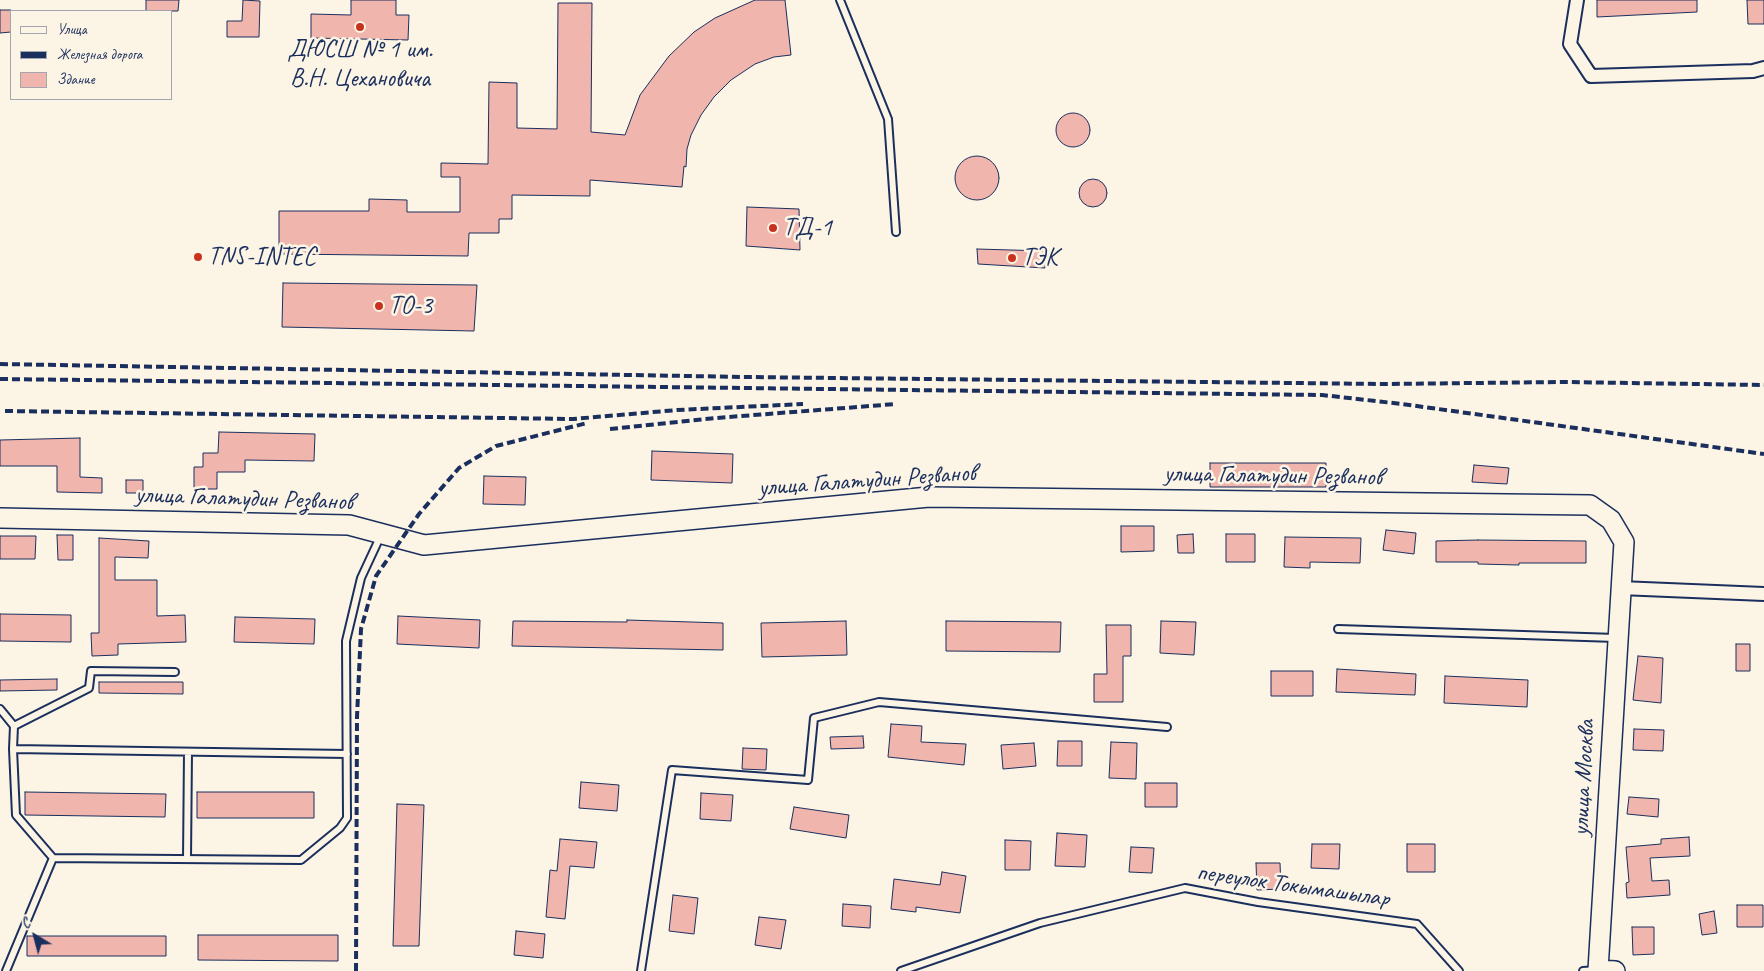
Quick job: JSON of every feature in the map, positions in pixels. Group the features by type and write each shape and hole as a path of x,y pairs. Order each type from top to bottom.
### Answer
{"street":[{"path":"1577,0 1570,44 1591,76 1753,71 1764,68"},
{"name":"улица Галатудин Резванов","path":"0,518 349,524 424,545 929,497 1590,505 1611,520 1624,542 1620,588"},
{"path":"1620,588 1764,594"},
{"name":"улица Москва","path":"1599,971 1620,588"}],"lane":[{"path":"840,0 888,119 896,232"},
{"path":"0,709 14,726 13,749 16,815 53,858 301,860 340,828 347,818 346,641 361,578 381,534"},
{"path":"1338,629 1617,638"},
{"path":"14,726 89,688 91,671 175,672"},
{"path":"641,971 672,770 808,780 814,718 879,702 1167,727"},
{"path":"13,749 347,754"},
{"path":"187,859 188,752"},
{"path":"6,971 53,858"},
{"name":"переулок Токымашылар","path":"901,971 1040,923 1185,888 1258,902 1417,924 1459,971"}],"building":[{"path":"146,0 179,0 178,11 146,10"},
{"path":"243,0 260,1 259,37 227,37 227,21 242,21"},
{"name":"ДЮСШ № 1 им. В.Н. Цехановича","path":"351,0 396,0 396,15 409,15 408,40 311,38 311,14 351,15"},
{"path":"755,0 785,0 791,55 774,57 755,64 731,80 714,97 701,115 691,135 687,149 686,167 684,166 682,187 590,180 590,196 512,195 512,219 499,219 499,233 469,233 468,256 279,254 279,211 369,211 369,199 407,200 407,212 460,212 460,177 441,177 441,163 488,164 489,82 517,83 517,128 557,129 558,3 592,3 591,132 625,135 640,95 669,56 694,32 715,18"},
{"path":"1597,0 1697,0 1697,12 1597,17"},
{"path":"1747,0 1764,0 1764,24 1748,24"},
{"path":"0,10 10,10 10,32 0,33"},
{"path":"1073,113 1080,114 1085,118 1089,123 1089,137 1085,142 1080,146 1073,147 1066,146 1061,142 1057,137 1056,130 1057,123 1061,118 1066,114"},
{"path":"973,156 981,156 993,162 999,178 993,194 981,200 973,200 961,194 955,182 955,174 961,162"},
{"path":"1093,179 1103,183 1107,193 1103,203 1093,207 1083,203 1079,193 1083,183"},
{"name":"ТД-1","path":"747,207 799,209 800,250 746,246"},
{"name":"ТЭК","path":"977,249 1046,251 1045,268 978,264"},
{"name":"ТО-3","path":"283,283 477,285 474,331 282,327"},
{"path":"219,432 315,434 314,461 245,460 245,472 217,472 217,489 194,489 194,467 203,467 203,453 218,453"},
{"path":"80,438 80,477 102,478 102,493 57,492 57,466 0,466 0,440"},
{"path":"652,451 733,454 732,483 651,480"},
{"path":"1210,463 1326,463 1326,487 1210,487"},
{"path":"1474,465 1509,468 1507,484 1472,482"},
{"path":"484,476 526,477 525,505 483,504"},
{"path":"126,480 143,480 143,493 126,493"},
{"path":"1121,526 1154,526 1154,551 1121,552"},
{"path":"1386,530 1416,533 1414,554 1383,550"},
{"path":"1193,534 1194,553 1178,553 1177,535"},
{"path":"1226,534 1255,534 1255,562 1226,562"},
{"path":"57,535 73,535 73,560 58,560"},
{"path":"0,536 36,536 35,559 0,559"},
{"path":"1285,537 1361,538 1360,563 1310,562 1310,568 1284,567"},
{"path":"99,538 149,541 148,558 115,557 115,580 157,580 157,616 185,615 186,642 118,644 118,655 92,656 91,633 99,633"},
{"path":"1436,541 1586,541 1586,563 1519,563 1519,565 1478,564 1478,562 1436,562"},
{"path":"0,614 71,615 71,642 0,641"},
{"path":"398,616 480,620 479,648 397,644"},
{"path":"235,617 315,619 314,644 234,642"},
{"path":"627,620 723,623 723,650 512,646 513,621 627,622"},
{"path":"846,621 847,655 762,657 761,623"},
{"path":"946,621 1061,622 1060,652 946,651"},
{"path":"1161,621 1196,622 1194,655 1160,653"},
{"path":"1106,625 1131,625 1131,656 1123,656 1123,702 1094,702 1094,674 1107,674"},
{"path":"1736,644 1750,644 1750,671 1736,671"},
{"path":"1638,656 1663,658 1661,703 1633,700"},
{"path":"1337,669 1416,674 1415,695 1336,692"},
{"path":"1271,671 1313,671 1313,696 1271,696"},
{"path":"1445,676 1528,680 1527,707 1444,703"},
{"path":"57,679 57,690 0,691 0,680"},
{"path":"99,682 183,682 183,694 99,693"},
{"path":"891,724 922,726 921,742 966,744 964,765 888,757"},
{"path":"1634,729 1664,730 1663,751 1633,750"},
{"path":"863,736 864,748 831,749 830,737"},
{"path":"1058,741 1082,741 1082,766 1057,766"},
{"path":"1111,742 1137,743 1136,779 1109,778"},
{"path":"1034,743 1036,766 1003,769 1001,745"},
{"path":"743,748 767,749 766,770 742,769"},
{"path":"581,782 619,785 617,811 579,808"},
{"path":"1145,783 1177,783 1177,807 1145,807"},
{"path":"25,792 166,794 165,817 25,815"},
{"path":"197,792 314,792 314,818 197,818"},
{"path":"701,793 733,795 731,821 700,819"},
{"path":"1629,797 1659,799 1658,817 1627,814"},
{"path":"397,804 424,805 419,946 393,946"},
{"path":"794,807 849,815 846,838 790,829"},
{"path":"1057,833 1087,835 1085,867 1055,866"},
{"path":"1689,837 1690,856 1650,858 1652,881 1669,880 1670,895 1627,898 1626,883 1629,882 1626,847 1661,844 1661,839"},
{"path":"560,839 597,842 594,868 570,866 565,919 546,917 550,870 557,871"},
{"path":"1005,840 1031,841 1030,870 1005,870"},
{"path":"1312,844 1340,844 1339,869 1311,868"},
{"path":"1407,844 1435,844 1435,872 1407,872"},
{"path":"1131,847 1154,848 1152,873 1129,872"},
{"path":"1256,863 1280,863 1281,889 1257,890"},
{"path":"942,872 966,876 960,913 916,907 916,912 891,909 894,879 940,885"},
{"path":"673,895 698,898 694,934 669,931"},
{"path":"843,904 871,906 870,928 842,926"},
{"path":"1737,905 1763,905 1763,927 1737,927"},
{"path":"1714,911 1717,933 1702,935 1699,914"},
{"path":"759,917 786,920 781,949 755,945"},
{"path":"1632,927 1654,927 1654,954 1633,955"},
{"path":"516,931 545,934 543,958 514,955"},
{"path":"198,935 338,935 338,961 198,960"},
{"path":"27,936 166,936 166,956 27,956"}],"railway":[{"path":"0,364 745,377 1385,384 1564,382 1764,385"},
{"path":"0,379 1322,395 1402,404 1764,454"},
{"path":"5,411 573,419 677,410 803,404"},
{"path":"610,429 716,418 896,404"},
{"path":"356,971 357,717 361,629 376,576 419,514 459,468 496,446 587,423"}],"place":[{"name":"ДЮСШ № 1 им. В.Н. Цехановича","path":"360,27"},
{"name":"ТД-1","path":"773,228"},
{"name":"TNS-INTEC","path":"198,257"},
{"name":"ТЭК","path":"1012,258"},
{"name":"ТО-3","path":"379,306"}]}
